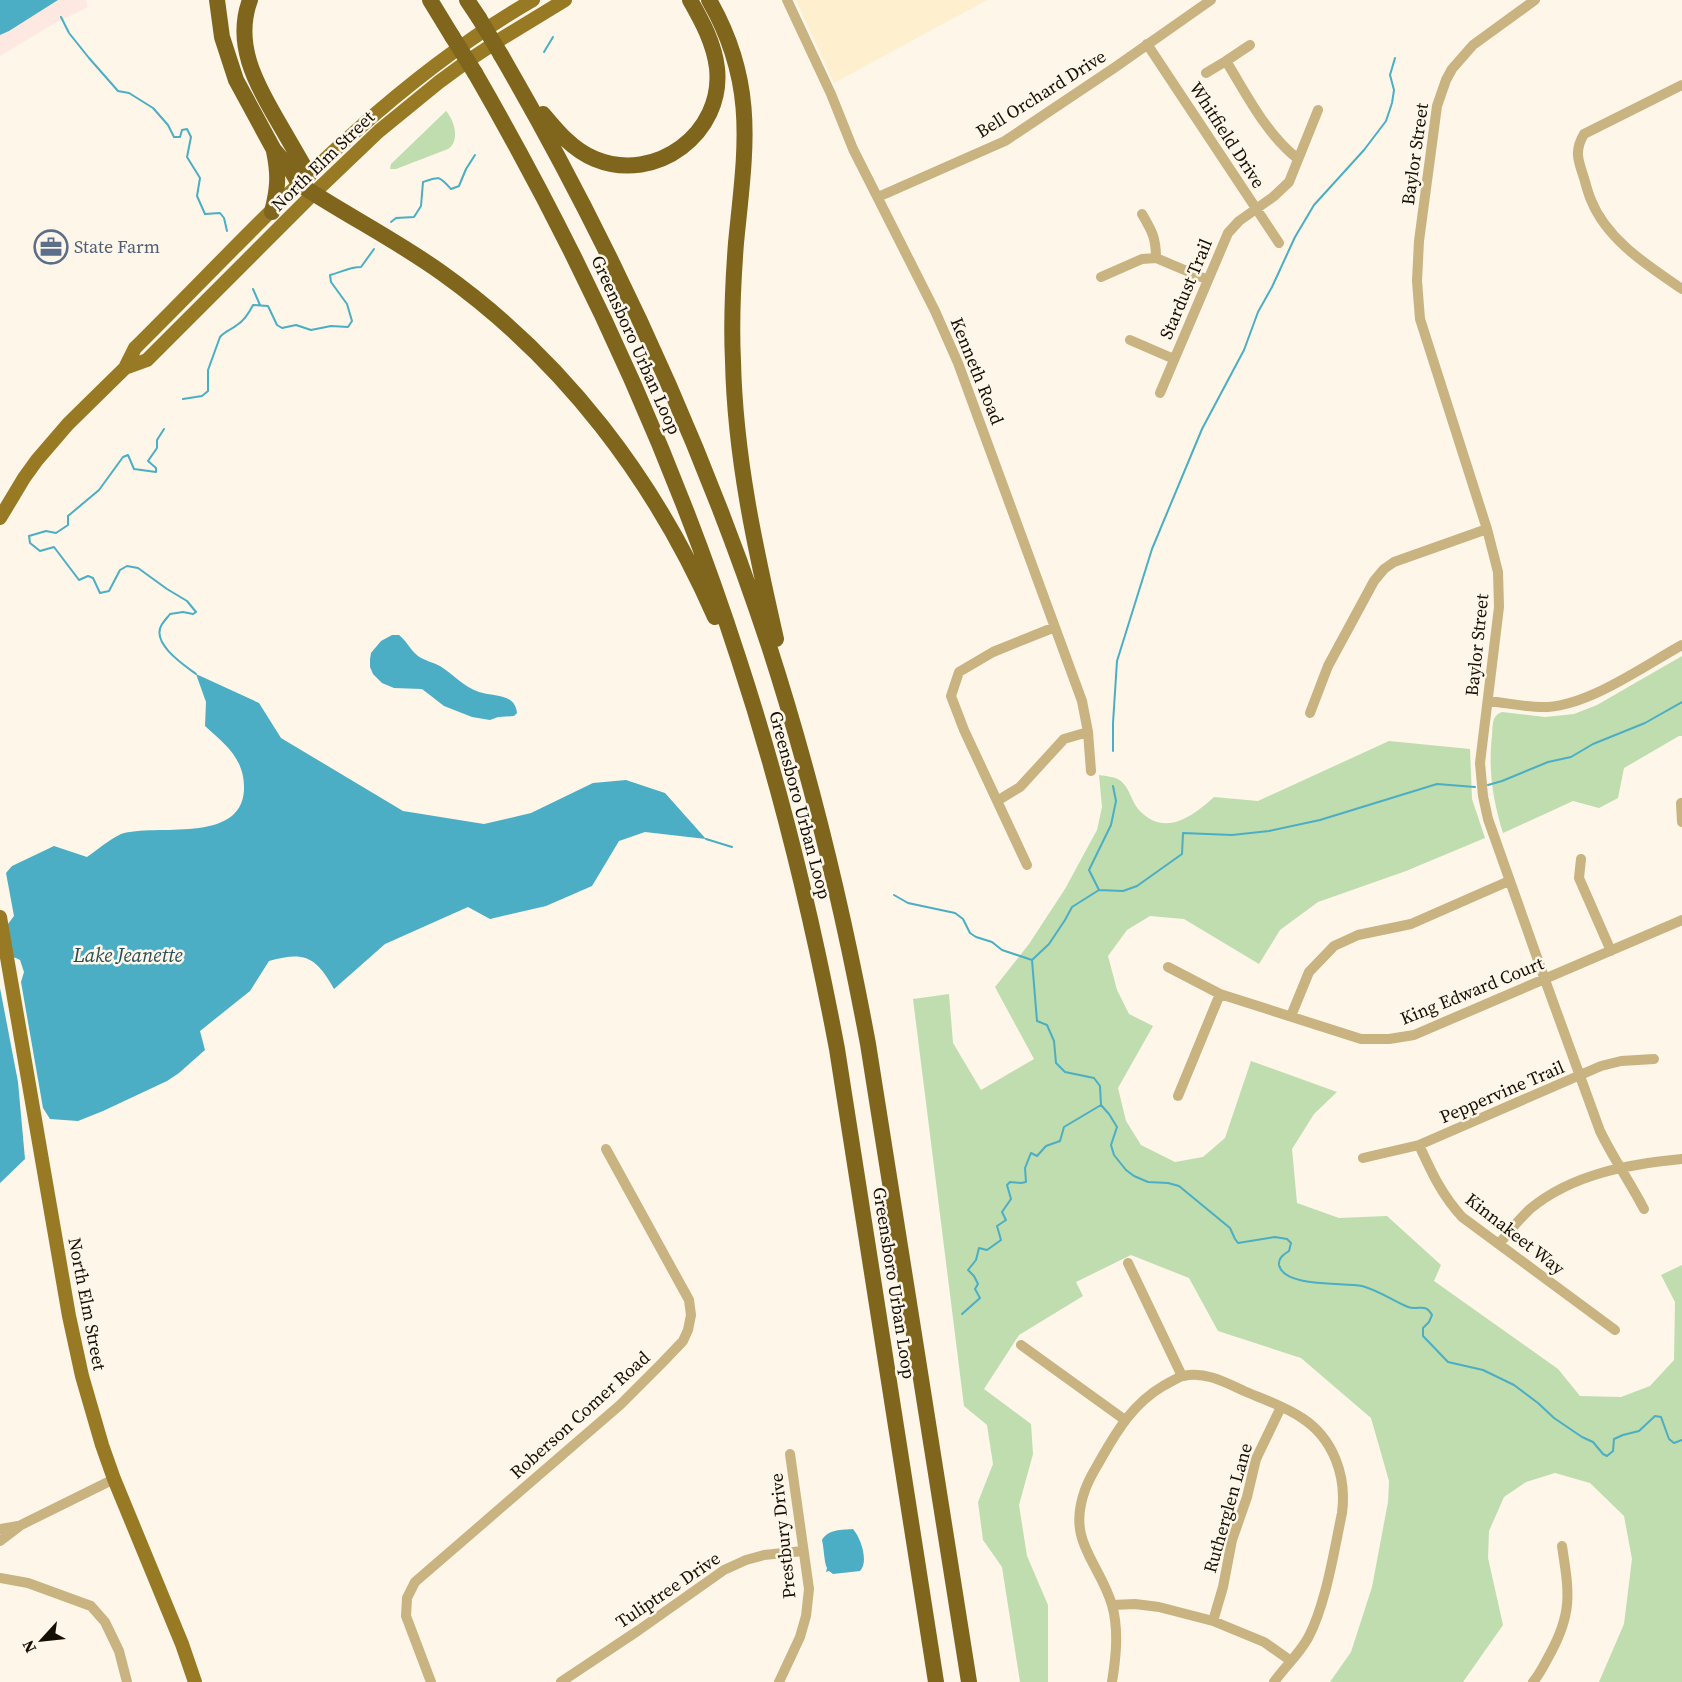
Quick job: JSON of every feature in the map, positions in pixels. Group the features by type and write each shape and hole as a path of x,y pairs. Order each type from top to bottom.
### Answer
{"highway":[{"path":"217,0 222,37 230,67 242,94 274,150 291,170 307,184 466,290 489,309 531,347 577,395 629,460 671,527 700,584 756,711"},
{"path":"250,0 244,33 249,63 307,184"},
{"name":"Greensboro Urban Loop","path":"467,0 560,159 614,264 687,426 754,602 803,758 838,895 868,1044 969,1682"},
{"path":"516,82 565,140 585,154 617,165 642,165 665,158 684,147 699,131 711,111 717,89 717,68 712,45 690,0"},
{"path":"709,0 723,27 733,54 741,83 745,114 744,164 733,299 734,391 740,456 756,551 803,758"},
{"name":"Greensboro Urban Loop","path":"431,4 515,144 559,226 634,384 696,536 756,711 801,879 832,1026 936,1682"},
{"path":"272,212 278,183 274,150"}],"main road":[{"name":"North Elm Street","path":"125,368 147,360 346,138 398,94 460,47 533,0"},
{"name":"North Elm Street","path":"0,518 24,478 51,442 125,368 135,348 272,212 379,131 439,82 501,39 565,0"},
{"name":"North Elm Street","path":"0,917 73,1336 91,1409 114,1479 182,1644 195,1682"}],"street":[{"name":"Kenneth Road","path":"787,0 831,94 853,149 935,311 958,363 1082,700 1088,732 1091,771"},
{"name":"Bell Orchard Drive","path":"878,198 1005,141 1211,0"},
{"name":"Baylor Street","path":"1535,0 1473,45 1452,69 1439,99 1419,242 1417,281 1420,319 1487,529 1498,572 1499,607 1480,763 1488,819 1600,1131 1611,1155 1644,1209"},
{"name":"Whitfield Drive","path":"1147,44 1279,243"},
{"path":"1206,73 1250,45"},
{"path":"1226,61 1276,140 1298,159"},
{"path":"1682,85 1584,134 1578,145 1579,162 1591,201 1605,225 1640,259 1682,289"},
{"name":"Stardust Trail","path":"1160,393 1228,233 1239,221 1274,198 1289,182 1318,110"},
{"path":"1142,214 1156,242 1156,258"},
{"path":"1101,277 1142,259 1156,258 1208,280"},
{"path":"1130,340 1174,359"},
{"path":"1310,713 1328,666 1374,581 1384,569 1394,562 1487,529"},
{"path":"1027,865 964,730 951,696 959,672 993,652 1055,627"},
{"path":"1488,701 1549,707 1572,703 1595,694 1682,645"},
{"path":"997,801 1020,787 1064,739 1088,732"},
{"path":"1680,802 1682,822"},
{"path":"1581,859 1580,878 1611,951"},
{"path":"1291,1016 1309,972 1334,946 1358,935 1411,924 1509,881"},
{"name":"King Edward Court","path":"1168,968 1220,994 1361,1039 1389,1040 1414,1035 1682,920"},
{"path":"1178,1096 1220,994"},
{"name":"Peppervine Trail","path":"1363,1158 1419,1145 1601,1066 1621,1061 1654,1059"},
{"name":"Kinnakeet Way","path":"1419,1145 1440,1190 1462,1217 1615,1330"},
{"name":"Roberson Comer Road","path":"431,1682 406,1616 407,1598 415,1582 620,1405 682,1341 688,1330 691,1315 688,1300 606,1149"},
{"path":"1499,1244 1528,1211 1557,1190 1620,1168 1646,1162 1682,1159"},
{"path":"1128,1263 1182,1376"},
{"path":"1021,1345 1125,1420"},
{"path":"1112,1682 1116,1643 1112,1605 1084,1544 1080,1530 1080,1504 1089,1479 1125,1420 1140,1403 1152,1393 1182,1376 1198,1375 1215,1378 1304,1419 1331,1448 1341,1477 1344,1502 1318,1613 1308,1637 1274,1682"},
{"name":"Rutherglen Lane","path":"1213,1621 1223,1587 1232,1540 1247,1497 1256,1459 1281,1407"},
{"name":"Prestbury Drive","path":"779,1682 800,1636 806,1616 808,1589 790,1454"},
{"path":"0,1540 21,1525 114,1479"},
{"path":"0,1529 21,1525"},
{"path":"1533,1682 1565,1621 1569,1590 1562,1546"},
{"name":"Tuliptree Drive","path":"561,1682 724,1570 764,1555 803,1551"},
{"path":"0,1578 28,1583 91,1606 105,1622 119,1651 127,1682"},
{"path":"1112,1605 1135,1604 1159,1607 1213,1621 1264,1642 1291,1661"}],"shaded area":[{"path":"0,0 86,0 88,7 55,23 0,56"},
{"path":"796,0 987,0 834,83"}],"green space":[{"path":"446,111 455,131 452,145 448,149 396,169 390,169 391,164"},
{"path":"1682,656 1682,736 1624,768 1618,798 1599,808 1573,801 1503,833 1496,809 1491,773 1493,725 1498,714 1502,712 1545,717 1574,714 1597,705"},
{"path":"1389,741 1470,749 1472,799 1485,838 1406,871 1318,902 1280,930 1259,964 1184,919 1150,916 1127,930 1108,956 1117,990 1129,1014 1153,1026 1118,1088 1126,1121 1141,1145 1175,1162 1203,1157 1225,1138 1251,1061 1337,1092 1314,1114 1292,1149 1297,1203 1339,1218 1387,1216 1441,1265 1434,1281 1558,1369 1580,1396 1621,1397 1650,1386 1674,1360 1675,1302 1661,1275 1682,1265 1682,1682 1599,1682 1624,1624 1632,1559 1624,1516 1590,1483 1555,1473 1526,1482 1504,1497 1489,1531 1488,1558 1503,1625 1463,1682 1330,1682 1351,1652 1372,1587 1388,1502 1389,1481 1371,1418 1301,1358 1218,1331 1189,1278 1131,1255 1076,1282 1083,1296 1019,1335 984,1389 1031,1424 1033,1454 1019,1505 1027,1556 1048,1605 1048,1682 1020,1682 1002,1567 983,1540 978,1502 993,1464 987,1425 964,1406 913,999 949,994 953,1043 981,1090 1034,1059 995,987 1029,944 1065,889 1097,830 1102,807 1099,775 1121,781 1138,809 1148,818 1168,823 1187,817 1214,797 1258,801"}],"water":[{"path":"0,0 58,0 0,35"},
{"path":"392,635 399,635 418,656 440,666 468,687 508,699 517,713 514,716 490,720 472,717 444,706 422,689 394,688 382,683 370,667 371,653 381,641"},
{"name":"Lake Jeanette","path":"196,674 259,703 281,738 403,811 484,824 531,813 593,783 626,780 665,793 706,839 645,832 619,841 592,886 546,906 490,919 468,907 385,944 334,989 315,963 308,959 292,957 269,961 250,991 200,1031 205,1050 179,1073 167,1081 78,1121 50,1119 43,1108 21,982 24,972 20,960 10,956 0,959 0,925 8,924 14,916 6,873 12,866 54,846 87,857 121,834 194,828 213,825 228,819 239,807 244,790 243,779 238,761 233,754 205,726 206,702"},
{"path":"0,988 18,1082 25,1159 0,1183"},
{"path":"853,1529 863,1550 863,1567 860,1571 833,1574 826,1572 822,1540 832,1532"}],"waterway":[{"path":"61,17 69,33 118,91 129,93 153,108 168,125 174,137 180,137 182,130 187,129 191,137 187,157 200,178 197,196 205,214 220,213 224,218 227,231"},
{"path":"544,52 553,37"},
{"path":"1113,751 1117,661 1152,549 1202,429 1244,350 1258,312 1295,237 1314,205 1364,150 1386,121 1394,90 1390,75 1395,58"},
{"path":"391,222 396,218 414,217 421,206 423,182 439,178 451,189 459,186 475,155"},
{"path":"183,399 202,396 208,391 208,370 220,337 242,321 253,305 268,306 277,325 282,328 296,325 311,330 331,326 348,327 352,321 347,304 331,282 330,275 361,267 374,249"},
{"path":"253,289 260,305"},
{"path":"164,429 157,440 157,448 148,461 156,468 156,472 134,469 128,455 123,457 99,490 68,516 68,525 56,533 46,531 29,536 30,543 40,551 54,547 79,580 88,576 93,578 100,593 109,591 120,570 127,566 138,568 187,601 196,612 170,614 162,624 159,633 165,647 196,674"},
{"path":"1488,785 1548,762 1571,757 1593,744 1645,723 1682,702"},
{"path":"1475,787 1437,784 1320,820 1269,831 1232,835 1183,833 1182,854 1137,886 1123,891 1099,890 1072,907 1049,944 1032,960 1037,1021 1047,1025 1054,1041 1056,1063 1065,1072 1094,1078 1100,1086 1101,1105 1117,1127 1111,1145 1114,1155 1134,1176 1148,1182 1179,1186 1230,1228 1238,1243 1275,1237 1287,1239 1291,1243 1289,1251 1280,1258 1279,1265 1283,1272 1292,1277 1316,1283 1362,1286 1408,1307 1427,1309 1432,1315 1423,1328 1423,1336 1448,1362 1483,1370 1514,1385 1554,1418 1593,1442 1607,1456 1613,1451 1614,1439 1639,1431 1655,1416 1661,1417 1669,1439 1674,1443 1682,1440"},
{"path":"1099,890 1089,870 1111,825 1116,801 1113,786"},
{"path":"706,839 732,847"},
{"path":"894,895 908,903 955,913 963,919 970,933 976,937 992,942 1002,950 1032,960"},
{"path":"962,1314 980,1298 975,1289 978,1284 968,1270 976,1260 979,1248 987,1250 1001,1240 997,1226 1006,1220 1002,1212 1011,1199 1007,1185 1010,1182 1026,1182 1025,1168 1031,1153 1037,1156 1046,1146 1060,1141 1064,1127 1101,1105"}],"place":[{"name":"State Farm","path":"51,247"}]}
